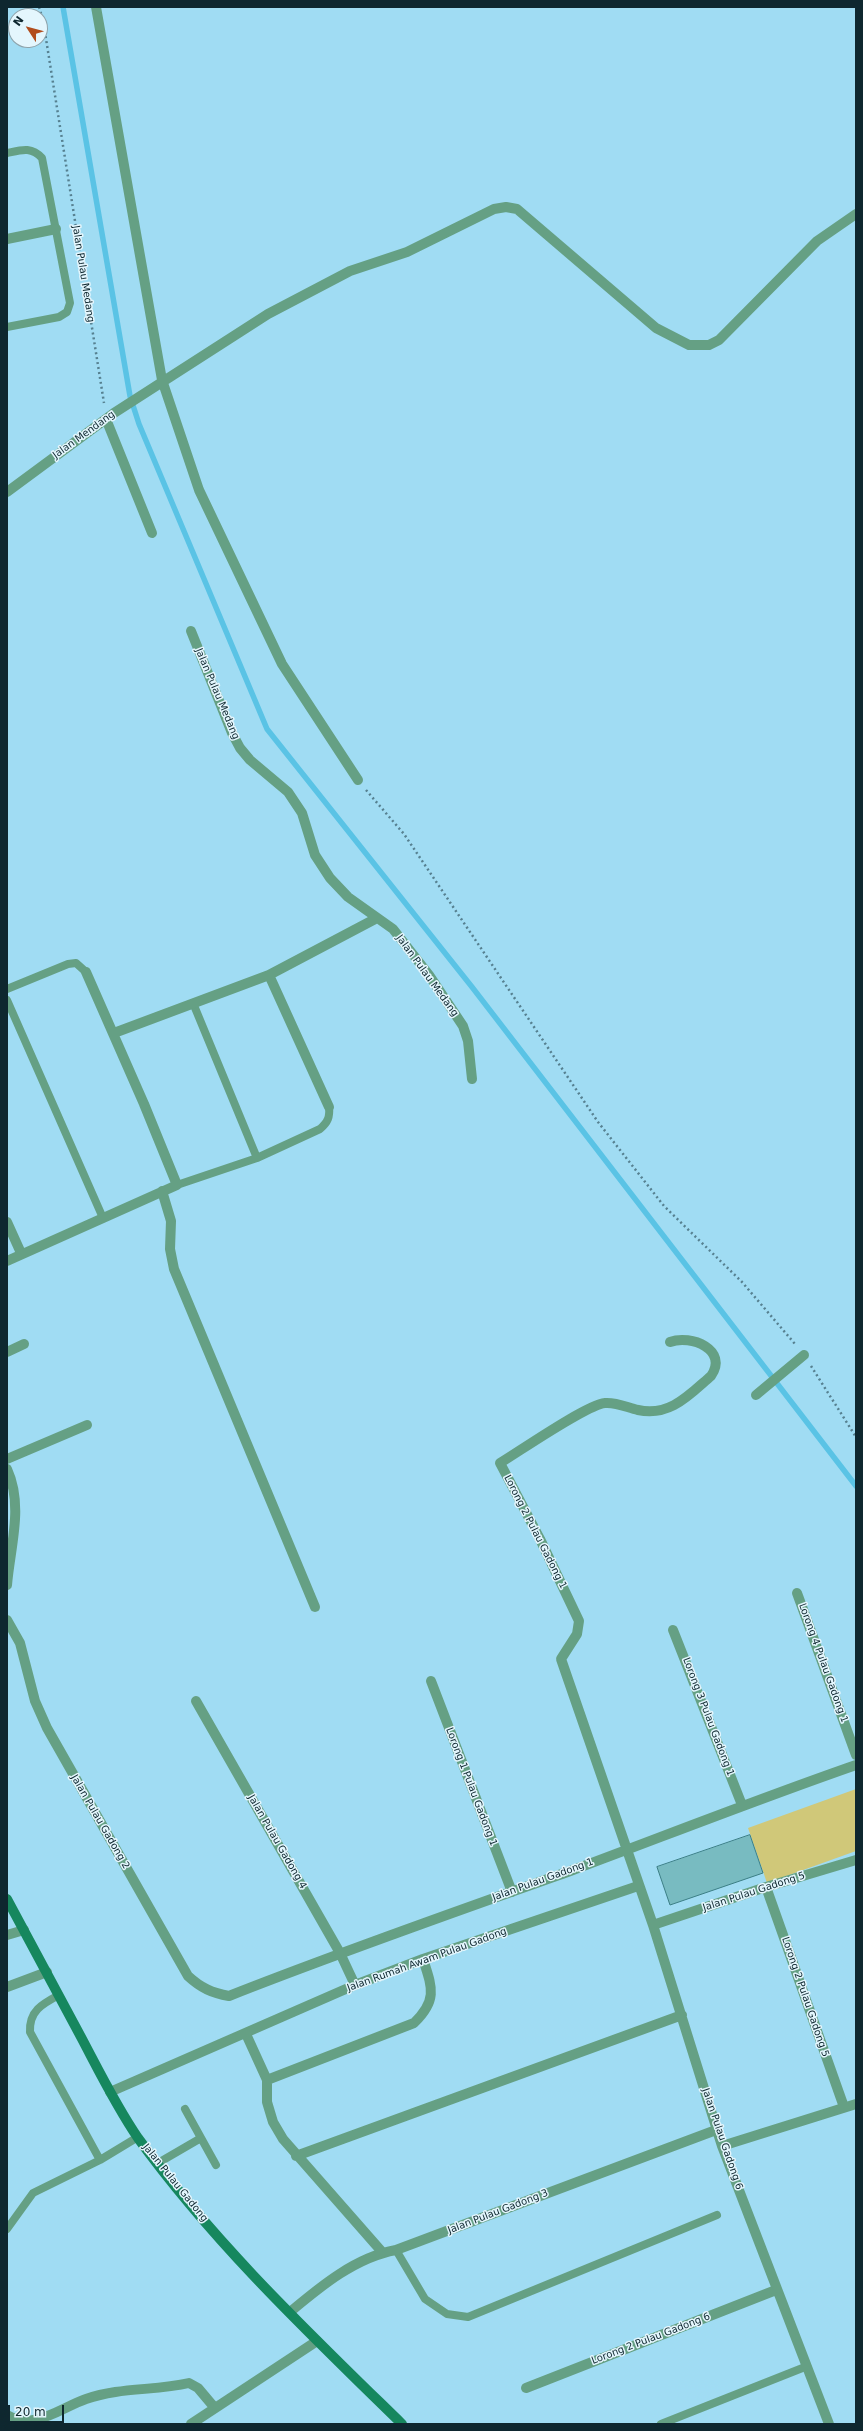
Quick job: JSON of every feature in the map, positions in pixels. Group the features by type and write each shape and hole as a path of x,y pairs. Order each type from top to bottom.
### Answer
{"main road":[{"name":"Jalan Pulau Gadong","path":"7,1899 110,2092 138,2137 223,2242 317,2341 402,2424"}],"street":[{"path":"96,7 162,380 199,490 278,657 358,780"},
{"name":"Jalan Mendang","path":"7,492 110,416 162,380 268,314 350,271 407,252 494,209 506,207 517,209 656,328 689,345 709,345 719,340 818,241 856,214"},
{"path":"7,239 56,229"},
{"path":"110,416 152,533"},
{"name":"Jalan Pulau Medang","path":"191,631 232,733 240,748 250,760 288,792 302,812 314,855 330,878 348,897 393,929 408,946 463,1026 468,1041 472,1079"},
{"path":"114,1033 269,974 377,918"},
{"path":"7,1261 21,1253 177,1185 166,1154 86,972"},
{"path":"269,974 328,1107"},
{"path":"162,1191 171,1221 170,1249 174,1269 315,1607"},
{"path":"7,1222 21,1253"},
{"name":"Lorong 2 Pulau Gadong 1","path":"627,1850 561,1659 577,1634 578,1621 540,1539 500,1463 588,1409 605,1403 644,1412 658,1412 674,1407 711,1376 716,1370 716,1362 714,1354 702,1343 683,1338 670,1342"},
{"path":"7,1352 24,1344"},
{"path":"756,1395 801,1358"},
{"path":"7,1459 87,1425"},
{"path":"7,1469 15,1498 15,1521 7,1585"},
{"name":"Lorong 4 Pulau Gadong 1","path":"797,1593 856,1756"},
{"name":"Jalan Pulau Gadong 2","path":"7,1620 20,1643 28,1679 47,1728 188,1976 199,1987 215,1994 229,1996"},
{"name":"Lorong 3 Pulau Gadong 1","path":"673,1630 742,1805"},
{"name":"Lorong 1 Pulau Gadong 1","path":"431,1681 512,1892"},
{"name":"Jalan Pulau Gadong 4","path":"196,1700 340,1952 355,1985"},
{"name":"Jalan Pulau Gadong 1","path":"229,1996 340,1952 512,1892 627,1850 742,1805 856,1765"},
{"name":"Jalan Pulau Gadong 6","path":"627,1850 682,2015 716,2130 805,2367 828,2424"},
{"name":"Jalan Pulau Gadong 5","path":"653,1925 766,1887 856,1860"},
{"name":"Jalan Rumah Awam Pulau Gadong","path":"110,2092 246,2034 355,1985 423,1959 638,1886"},
{"name":"Lorong 2 Pulau Gadong 5","path":"766,1887 844,2107"},
{"path":"7,1935 24,1930"},
{"path":"267,2080 414,2023 424,2014 431,2001 432,1986 423,1959"},
{"path":"7,1987 47,1972"},
{"path":"296,2156 682,2015"},
{"path":"246,2034 267,2080 267,2102 273,2122 296,2156 383,2252"},
{"path":"722,2146 856,2104"},
{"name":"Jalan Pulau Gadong 3","path":"290,2312 335,2277 383,2252 396,2250 716,2130"},
{"name":"Lorong 2 Pulau Gadong 6","path":"526,2388 776,2290"},
{"path":"191,2424 214,2407 317,2341"},
{"path":"7,2414 13,2419 30,2422 42,2421 85,2399 112,2391 162,2389 189,2383 198,2388 214,2407"}],"lane":[{"path":"7,154 26,149 36,151 42,158 70,303 67,312 59,317 7,327"},
{"path":"7,989 68,964 76,963 86,972"},
{"path":"7,1000 103,1218"},
{"path":"193,1004 257,1158"},
{"path":"177,1185 257,1158 320,1129 326,1123 330,1115 328,1107"},
{"path":"59,1995 35,2010 30,2022 30,2032 100,2160"},
{"path":"185,2109 216,2165"},
{"path":"7,2229 33,2193 100,2160 138,2137"},
{"path":"158,2163 201,2138"},
{"path":"396,2250 425,2299 447,2314 468,2317 716,2215"},
{"path":"661,2424 805,2367"}],"path":[{"name":"Jalan Pulau Medang","path":"39,7 43,20 110,416"},
{"path":"358,780 404,834 598,1122 664,1206 742,1282 801,1358 856,1437"}],"shaded area":[{"path":"856,1789 856,1851 767,1883 748,1828"}],"building":[{"path":"750,1835 763,1873 670,1905 657,1867"}],"waterway":[{"path":"63,7 130,396 139,424 267,729 472,987 856,1486"}]}
